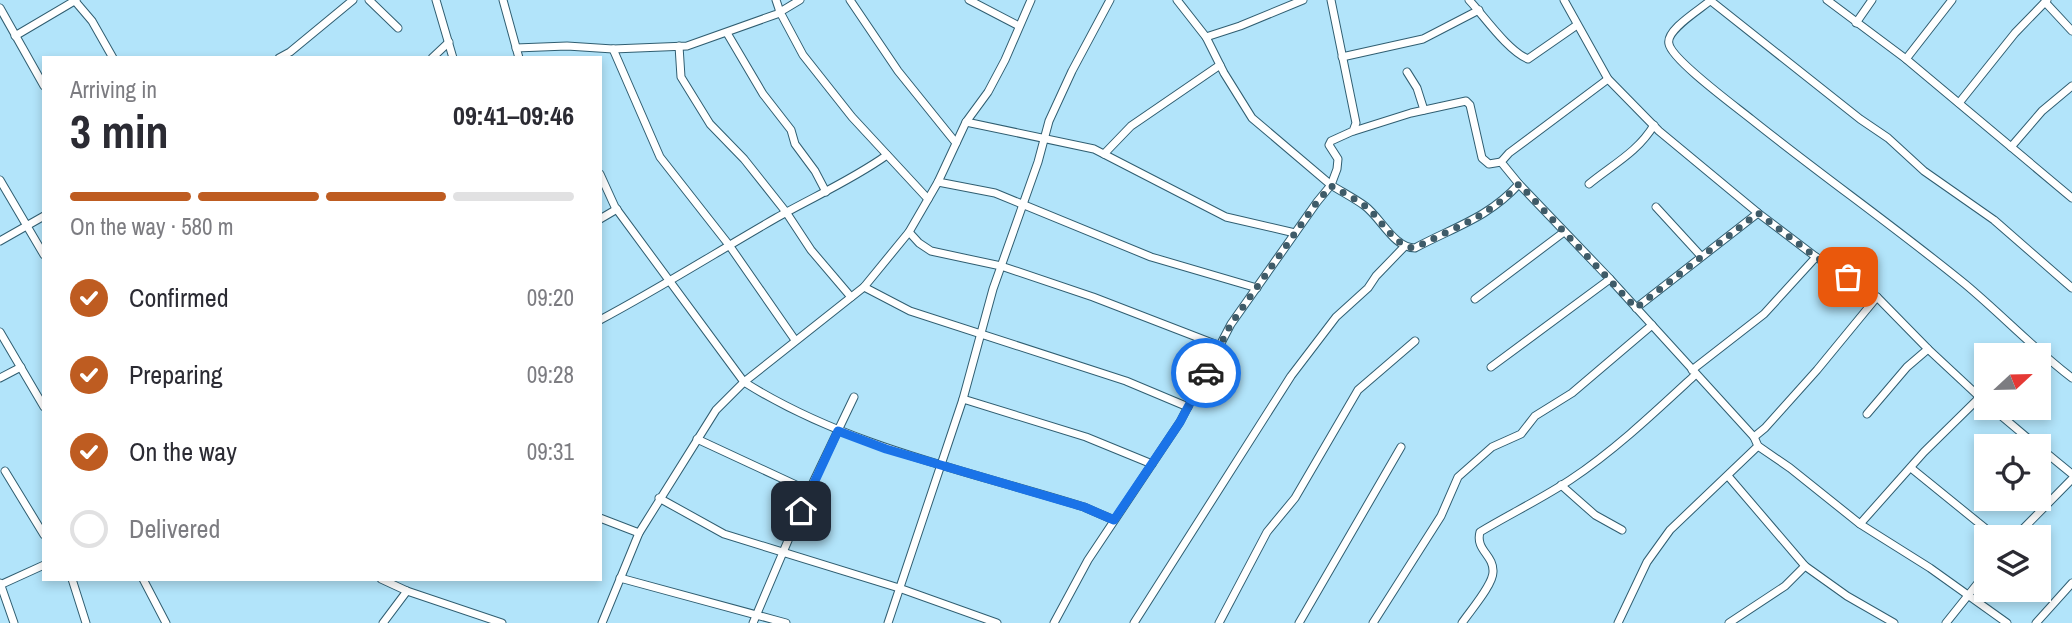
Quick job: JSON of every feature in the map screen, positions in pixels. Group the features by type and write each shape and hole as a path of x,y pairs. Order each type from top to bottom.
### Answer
{"street":[{"path":"283,56 353,0"},
{"path":"369,0 398,27"},
{"path":"436,0 453,56"},
{"path":"503,0 519,56"},
{"path":"776,0 803,55 852,117 928,200"},
{"path":"516,48 567,46 613,50 679,46 727,33 780,12 800,0"},
{"path":"850,0 898,71 956,143"},
{"path":"969,0 1019,26"},
{"path":"602,623 639,533 716,410 744,382 864,287 909,232 938,182 966,122 994,81 1031,0"},
{"path":"888,623 963,399 1001,266 1049,121 1110,0"},
{"path":"1177,0 1206,37 1252,118 1331,186 1365,206 1405,247 1415,248 1488,212 1519,184"},
{"path":"1206,37 1303,0"},
{"path":"1331,0 1356,124 1353,131"},
{"path":"1469,0 1509,44 1522,57 1528,59 1577,25"},
{"path":"1564,0 1608,79 1654,125 1758,213 1816,257 1877,296 1974,392"},
{"path":"2072,288 1994,220 1924,171 1888,138 1860,119 1711,0 1669,37 1668,44 1674,54 1812,167 1966,285 2072,378"},
{"path":"1827,0 1906,59 2072,198"},
{"path":"1856,23 1872,0"},
{"path":"1906,59 1952,0"},
{"path":"15,36 76,1 92,21 112,56"},
{"path":"1959,103 2015,33 2046,1 2072,31"},
{"path":"0,8 42,83"},
{"path":"1342,57 1423,39 1479,10"},
{"path":"727,33 764,94 791,130 795,144 827,192"},
{"path":"434,56 449,41"},
{"path":"679,46 681,77 710,124 744,159 786,212 811,250 851,297"},
{"path":"613,50 660,157 729,245 795,340"},
{"path":"1104,154 1131,126 1220,65"},
{"path":"1406,72 1417,88 1424,110"},
{"path":"1054,623 1088,560 1188,407 1231,324 1331,186 1339,163 1329,145 1332,141 1353,131 1466,101 1470,105 1482,158 1489,164 1501,162 1509,153 1608,79"},
{"path":"2011,147 2042,111 2072,86"},
{"path":"966,122 1094,149 1226,216 1295,233"},
{"path":"1589,184 1632,152 1646,139 1654,125"},
{"path":"602,319 670,283 729,245 866,170 887,155"},
{"path":"1501,162 1652,325 1754,438 1758,446 1860,524 1930,568 2007,623"},
{"path":"602,178 617,209 744,382 772,400 838,431 886,449 1084,507 1114,520"},
{"path":"0,180 42,251"},
{"path":"938,182 1023,203 1151,257 1257,288"},
{"path":"1656,207 1701,256"},
{"path":"602,218 617,209"},
{"path":"1636,308 1758,213"},
{"path":"0,241 42,217"},
{"path":"909,232 931,251 1001,266 1132,311 1220,346"},
{"path":"1475,299 1564,232"},
{"path":"1134,623 1290,376 1336,317 1368,288 1376,276 1405,247"},
{"path":"1462,623 1493,578 1493,566 1480,547 1480,532 1561,485 1594,463 1632,432 1694,373 1764,314 1816,257"},
{"path":"1491,367 1610,279"},
{"path":"864,287 909,311 1126,382 1188,407"},
{"path":"1754,438 1817,370 1877,296"},
{"path":"1373,623 1441,516 1458,477 1486,452 1521,434 1535,416 1572,393 1652,325"},
{"path":"0,332 42,404"},
{"path":"1219,623 1267,532 1295,498 1358,390 1415,341"},
{"path":"1867,414 1907,367 1928,349"},
{"path":"0,378 21,367"},
{"path":"753,623 809,491 854,397"},
{"path":"963,399 1086,437 1152,464"},
{"path":"1860,524 1911,468 1974,408"},
{"path":"2006,420 2022,434"},
{"path":"697,439 809,491"},
{"path":"1618,623 1647,562 1670,530 1758,446"},
{"path":"1299,623 1401,447"},
{"path":"2026,525 2072,477 2051,459"},
{"path":"1911,468 1981,525"},
{"path":"5,471 42,531"},
{"path":"1728,476 1805,566 1847,596 1894,623"},
{"path":"1561,485 1595,515 1622,530"},
{"path":"659,498 724,534 899,588 996,623"},
{"path":"602,519 639,533"},
{"path":"14,623 1,584 42,566"},
{"path":"1729,623 1785,586 1805,566"},
{"path":"621,578 786,623"},
{"path":"73,581 86,623"},
{"path":"144,581 166,623"},
{"path":"385,581 474,619 502,623"},
{"path":"2036,623 2072,583"},
{"path":"1946,623 1974,590"},
{"path":"383,623 407,592"}],"way so far":[{"path":"1206,373 1231,324 1331,186 1365,206 1398,242 1405,247 1415,248 1488,212 1519,184 1636,308 1758,213 1816,257 1848,277"}],"route":[{"path":"801,511 838,431 886,449 1084,507 1114,520 1180,422 1206,373"}]}
